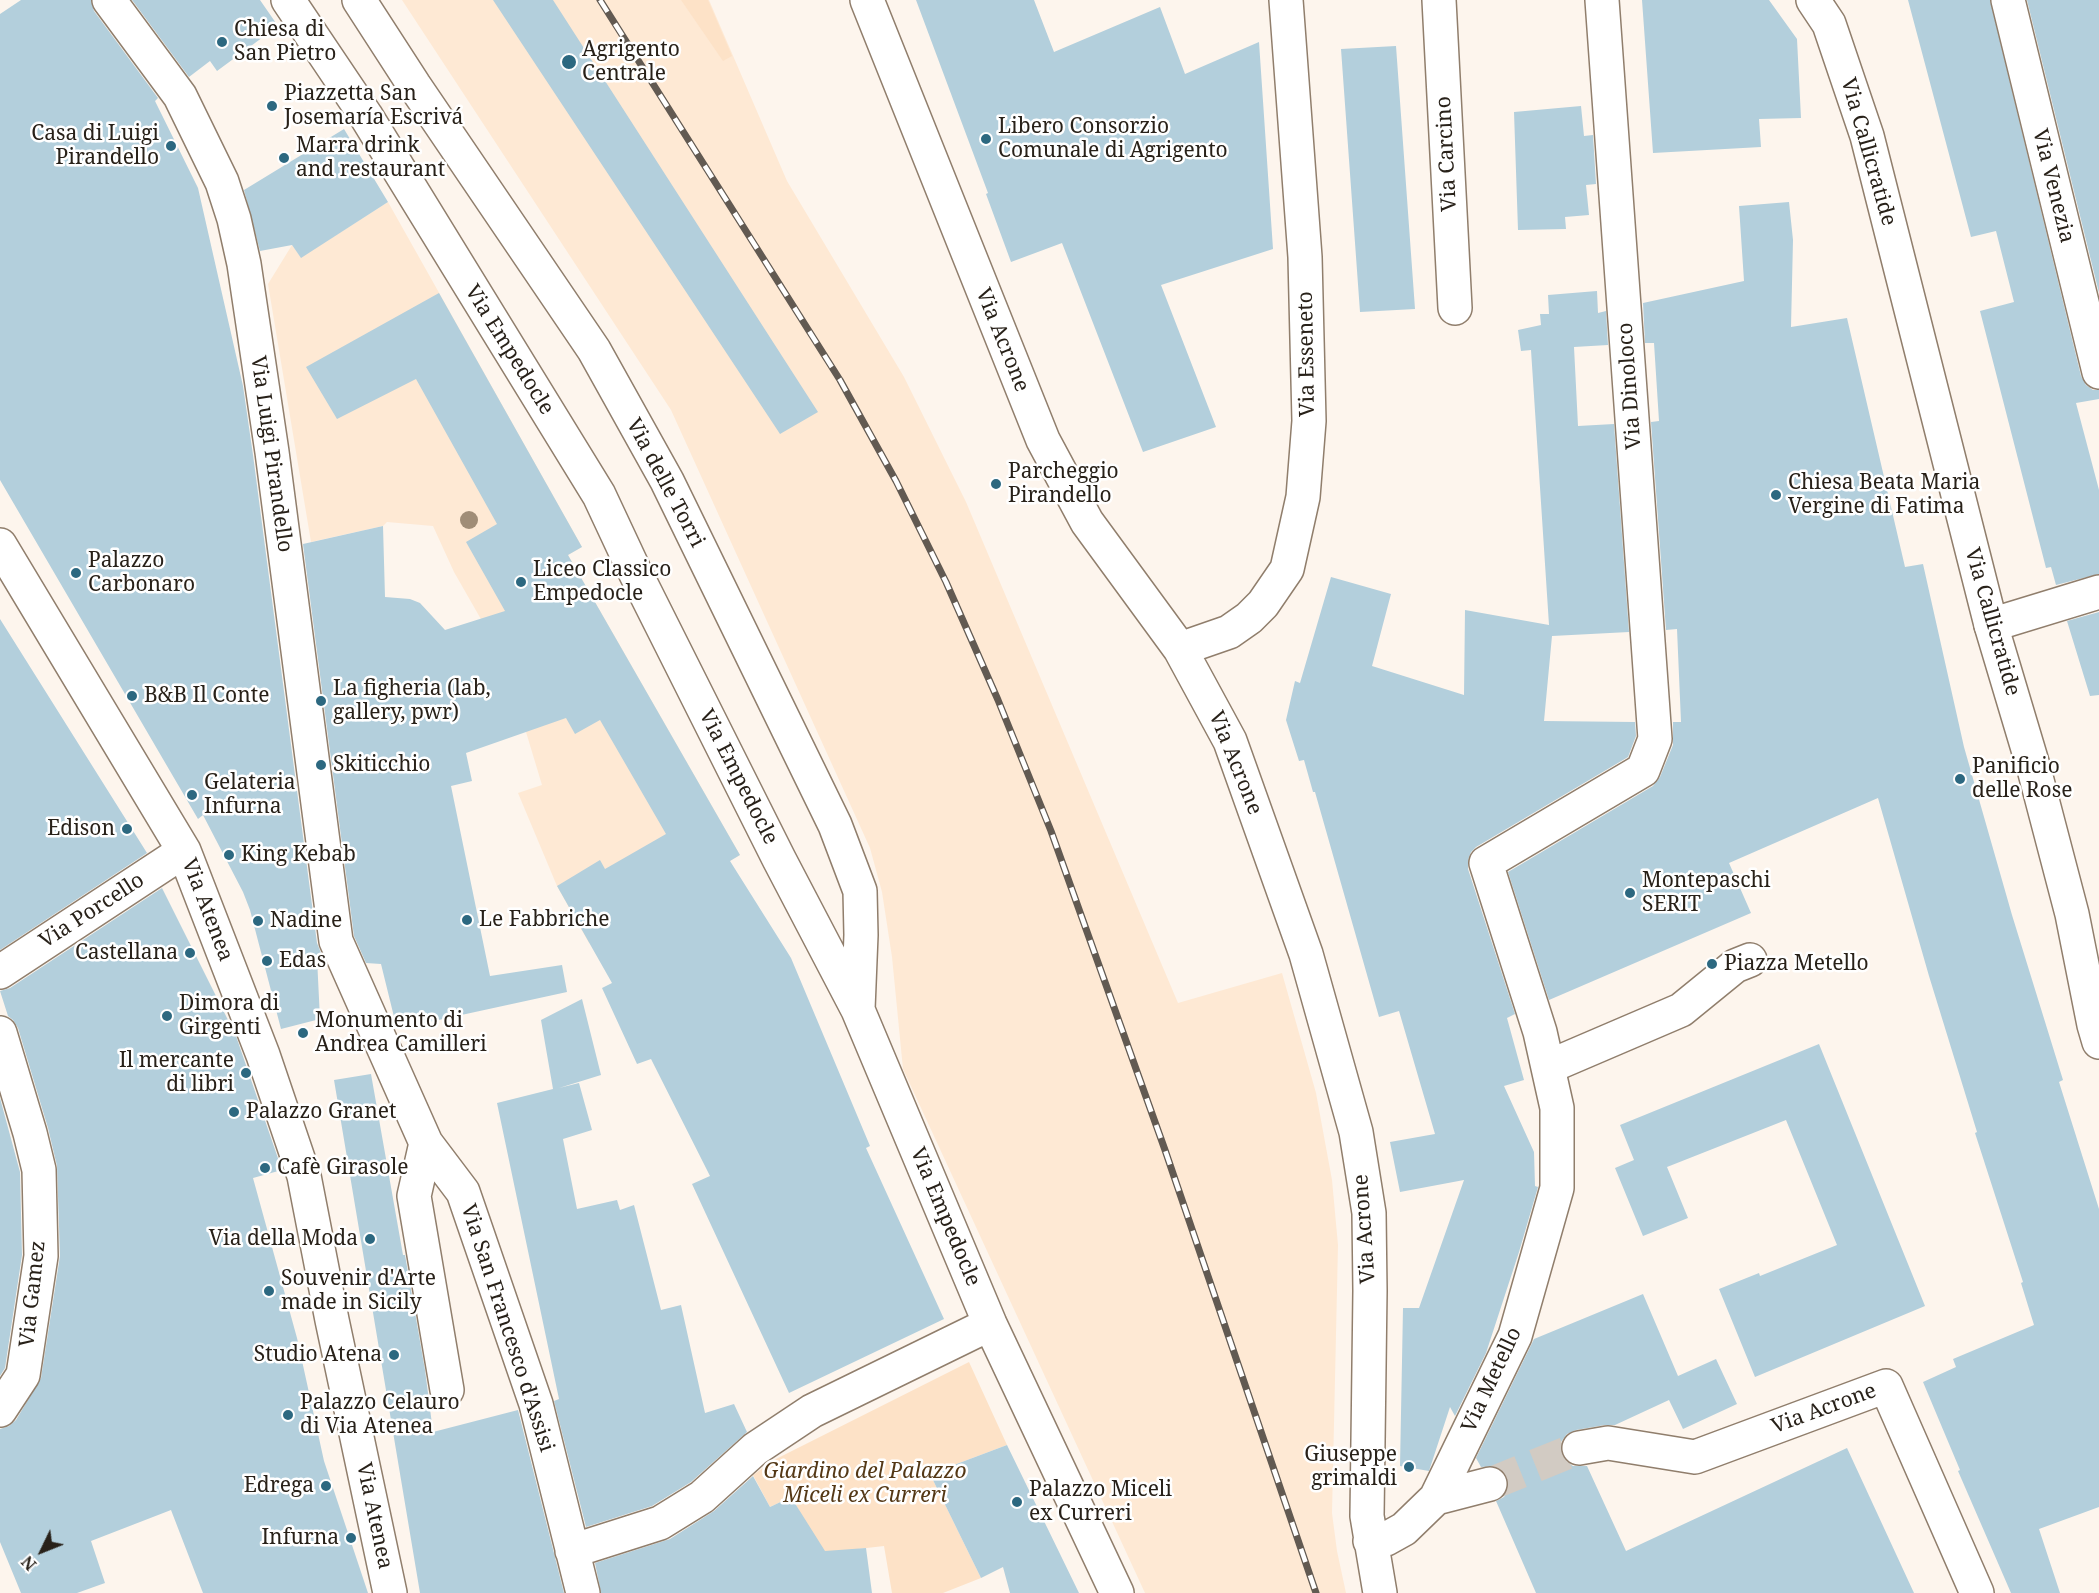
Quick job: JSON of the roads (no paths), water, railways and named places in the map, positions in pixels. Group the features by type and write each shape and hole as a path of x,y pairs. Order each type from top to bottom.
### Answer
{"street":[{"name":"Via Luigi Pirandello","path":"109,0 180,96 222,182 234,219 244,264 270,441 336,941"},
{"name":"Via Empedocle","path":"288,0 366,116 599,495 773,849 858,1010 990,1324 1117,1593"},
{"name":"Via delle Torri","path":"359,0 414,86 594,350 667,481 835,825 860,891 858,1010"},
{"name":"Via Acrone","path":"867,0 1043,440 1087,522 1180,649 1230,741 1306,954 1356,1132 1369,1213 1367,1516 1380,1593"},
{"name":"Via Esseneto","path":"1180,649 1229,632 1249,618 1263,604 1287,569 1303,497 1309,421 1305,257 1286,0"},
{"name":"Via Carcino","path":"1439,0 1455,308"},
{"name":"Via Dinoloco","path":"1548,1067 1540,1032 1486,863 1643,770 1655,739 1602,0"},
{"name":"Via Callicratide","path":"1813,0 1829,24 1867,136 1990,625 2034,769 2072,914 2099,1042"},
{"name":"Via Venezia","path":"2008,0 2097,356"},
{"name":"Via Atenea","path":"0,545 184,851 263,1055 304,1176 390,1593"},
{"path":"1990,625 2099,592"},
{"name":"Via Porcello","path":"0,972 184,851"},
{"name":"Via San Francesco d'Assisi","path":"336,941 426,1143 463,1192 536,1404 583,1593"},
{"path":"1548,1067 1681,1010 1735,966 1750,960"},
{"name":"Via Gamez","path":"0,1034 39,1170 41,1256 23,1375 0,1410"},
{"name":"Via Metello","path":"1370,1541 1386,1539 1404,1529 1436,1498 1515,1336 1557,1188 1557,1108 1548,1067"},
{"path":"426,1143 414,1196 447,1390"},
{"path":"572,1551 660,1523 702,1497 755,1449 812,1412 990,1324"},
{"name":"Via Acrone","path":"1579,1448 1608,1443 1695,1457 1886,1386 1977,1593"},
{"path":"1436,1498 1490,1484"}],"tunnel":[{"path":"1490,1484 1579,1448"}],"railway":[{"path":"600,0 840,380 896,481 946,582 998,700 1051,831 1165,1150 1316,1593"}],"place":[{"name":"Chiesa di San Pietro","path":"222,42"},
{"name":"Agrigento Centrale","path":"569,62"},
{"name":"Piazzetta San Josemaría Escrivá","path":"272,106"},
{"name":"Libero Consorzio Comunale di Agrigento","path":"986,139"},
{"name":"Casa di Luigi Pirandello","path":"171,146"},
{"name":"Marra drink and restaurant","path":"284,158"},
{"name":"Parcheggio Pirandello","path":"996,484"},
{"name":"Chiesa Beata Maria Vergine di Fatima","path":"1776,495"},
{"name":"Palazzo Carbonaro","path":"76,573"},
{"name":"Liceo Classico Empedocle","path":"521,582"},
{"name":"B&B Il Conte","path":"132,696"},
{"name":"La figheria (lab, gallery, pwr)","path":"321,701"},
{"name":"Skiticchio","path":"321,765"},
{"name":"Panificio delle Rose","path":"1960,779"},
{"name":"Gelateria Infurna","path":"192,795"},
{"name":"Edison","path":"127,829"},
{"name":"King Kebab","path":"229,855"},
{"name":"Montepaschi SERIT","path":"1630,893"},
{"name":"Le Fabbriche","path":"467,920"},
{"name":"Nadine","path":"258,921"},
{"name":"Castellana","path":"190,953"},
{"name":"Edas","path":"267,961"},
{"name":"Piazza Metello","path":"1712,964"},
{"name":"Dimora di Girgenti","path":"167,1016"},
{"name":"Monumento di Andrea Camilleri","path":"303,1033"},
{"name":"Il mercante di libri","path":"246,1073"},
{"name":"Palazzo Granet","path":"234,1112"},
{"name":"Cafè Girasole","path":"265,1168"},
{"name":"Via della Moda","path":"370,1239"},
{"name":"Souvenir d'Arte made in Sicily","path":"269,1291"},
{"name":"Studio Atena","path":"394,1355"},
{"name":"Palazzo Celauro di Via Atenea","path":"288,1415"},
{"name":"Giuseppe grimaldi","path":"1409,1467"},
{"name":"Edrega","path":"326,1486"},
{"name":"Palazzo Miceli ex Curreri","path":"1017,1502"},
{"name":"Infurna","path":"351,1538"}],"park label":[{"name":"Giardino del Palazzo Miceli ex Curreri","path":"865,1484"}]}
